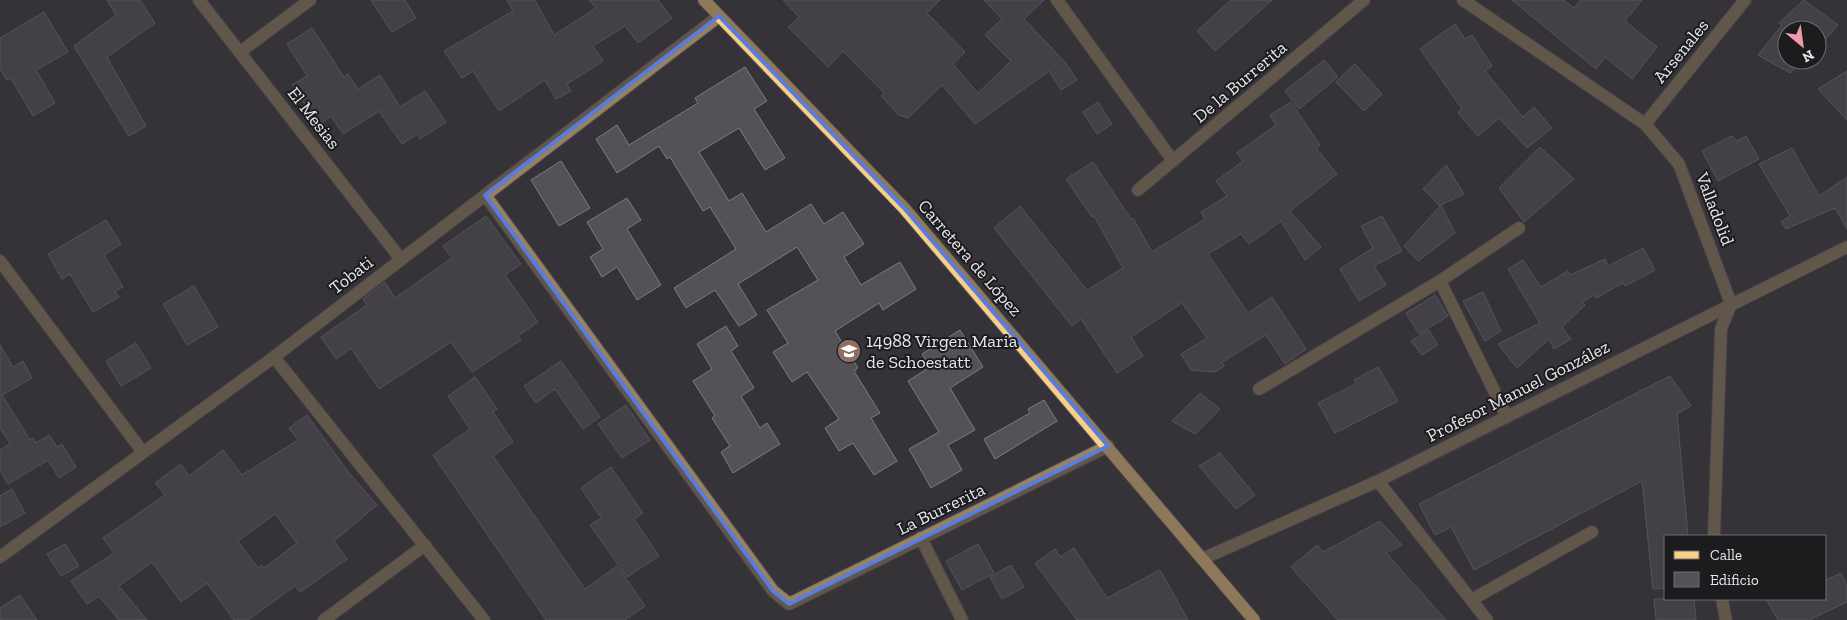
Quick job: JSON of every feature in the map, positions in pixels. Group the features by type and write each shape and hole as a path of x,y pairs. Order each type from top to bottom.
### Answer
{"main road":[{"name":"Carretera de López","path":"704,0 904,208 1254,620"}],"street":[{"name":"El Mesias","path":"199,0 400,258"},
{"path":"240,52 310,0"},
{"path":"1057,0 1174,161"},
{"name":"De la Burrerita","path":"1138,190 1364,0"},
{"name":"Valladolid","path":"1463,0 1645,124 1679,164 1731,304"},
{"name":"Arsenales","path":"1645,124 1745,0"},
{"name":"Tobati","path":"0,556 142,451 274,357 400,258 720,16"},
{"name":"La Burrerita","path":"485,195 773,591 790,604 1108,446"},
{"path":"1259,390 1440,281 1519,228"},
{"name":"Profesor Manuel González","path":"1202,559 1378,481 1847,247"},
{"path":"0,261 142,451"},
{"path":"1440,281 1507,417"},
{"path":"1714,535 1721,329 1731,304"},
{"path":"274,357 484,620"},
{"path":"1378,481 1487,620"},
{"path":"1471,600 1592,532"},
{"path":"921,538 962,620"},
{"path":"324,620 425,545"},
{"path":"1722,600 1726,620"}],"highlighted area":[{"path":"719,16 904,208 1108,446 789,604 773,591 485,195"}],"building":[{"path":"107,0 140,0 155,23 107,57 146,126 129,136 74,46 116,15"},
{"path":"371,0 405,0 416,18 392,32"},
{"path":"507,0 535,0 554,35 596,8 589,0 658,0 672,18 638,43 625,26 593,46 603,61 567,84 571,91 556,99 545,80 499,111 473,71 462,78 444,51 513,11"},
{"path":"783,0 940,0 927,13 965,52 953,64 978,93 1011,61 985,35 1002,19 984,0 1044,0 1024,19 1064,61 1077,80 1061,90 1049,71 975,124 942,85 908,118 899,115 881,96 884,93 843,51 828,67 788,27 799,17"},
{"path":"1231,0 1272,0 1215,51 1197,31"},
{"path":"1512,0 1564,0 1574,8 1581,0 1642,0 1625,21 1657,47 1632,79 1605,57 1596,69"},
{"path":"1804,0 1838,25 1827,38 1827,20 1782,20"},
{"path":"44,12 68,52 36,70 55,103 33,116 11,78 7,80 0,69 0,38"},
{"path":"1455,24 1465,39 1472,35 1492,66 1485,71 1523,117 1534,107 1552,128 1527,148 1499,118 1478,136 1458,113 1462,109 1420,49"},
{"path":"312,28 344,77 348,74 358,89 380,75 400,107 425,91 446,122 420,139 417,134 402,144 379,111 343,134 331,116 319,125 292,85 307,76 287,44"},
{"path":"1777,31 1777,66 1758,55"},
{"path":"1324,60 1338,77 1299,109 1285,91"},
{"path":"1355,64 1382,94 1364,111 1336,82"},
{"path":"745,67 767,101 754,109 785,158 765,170 739,128 699,152 729,201 742,193 766,232 811,204 824,224 843,212 864,244 844,257 861,285 900,262 916,289 883,310 879,303 835,331 858,368 854,371 880,413 871,418 897,461 874,475 853,443 839,451 825,428 839,419 807,372 792,382 773,352 788,343 767,310 818,280 797,247 738,284 757,315 739,326 715,290 686,308 674,288 736,249 710,207 703,211 670,157 667,159 659,146 617,173 596,139 617,125 629,145 698,103 695,98"},
{"path":"1847,71 1847,120 1818,89"},
{"path":"1098,102 1112,124 1097,134 1083,112"},
{"path":"1291,102 1320,145 1316,148 1337,174 1290,211 1321,247 1305,260 1281,221 1249,244 1241,234 1208,254 1248,313 1272,297 1306,349 1285,364 1266,335 1222,362 1224,366 1215,372 1191,370 1181,354 1207,338 1182,303 1131,337 1143,356 1117,373 1081,319 1072,326 994,228 1020,206 1087,290 1123,268 1094,216 1092,217 1066,179 1093,162 1131,219 1133,218 1152,252 1205,219 1201,212 1227,196 1216,181 1243,161 1237,153 1276,125 1270,115"},
{"path":"1732,136 1737,141 1746,136 1759,159 1718,181 1702,151"},
{"path":"1540,147 1574,179 1524,222 1499,188"},
{"path":"1792,148 1819,196 1847,177 1847,229 1835,208 1786,229 1781,222 1790,216 1759,164"},
{"path":"561,161 590,208 559,226 531,180"},
{"path":"1446,165 1464,194 1441,205 1455,233 1418,261 1404,246 1440,206 1423,189"},
{"path":"627,198 641,220 627,229 661,285 637,300 617,267 602,277 590,257 603,249 587,222"},
{"path":"486,216 521,264 505,275 538,322 518,336 521,340 472,372 451,342 379,389 351,348 336,359 321,337 367,305 363,299 385,282 395,298 452,258 443,246"},
{"path":"1382,216 1402,251 1374,266 1386,285 1359,301 1340,269 1373,248 1361,226"},
{"path":"106,220 121,244 104,255 123,287 115,291 119,297 93,312 70,274 62,279 48,254"},
{"path":"1643,248 1655,270 1625,286 1623,283 1596,298 1594,295 1582,302 1585,305 1562,327 1571,339 1554,349 1549,339 1517,368 1498,344 1540,323 1508,269 1523,260 1541,287 1568,271 1570,275 1605,259 1608,266"},
{"path":"194,286 218,327 187,345 163,304"},
{"path":"1483,292 1501,331 1485,341 1463,301"},
{"path":"1435,295 1448,316 1419,334 1406,313"},
{"path":"726,326 738,346 731,351 754,388 741,396 760,428 767,423 780,444 733,473 721,452 730,446 712,418 715,416 693,381 712,369 697,344"},
{"path":"960,330 983,367 950,388 975,430 948,445 962,470 931,488 909,449 939,432 908,381 930,367 922,354"},
{"path":"1429,330 1438,345 1422,355 1411,341"},
{"path":"136,343 151,368 121,386 106,361"},
{"path":"0,345 13,367 23,361 32,378 2,395 30,440 33,438 36,443 49,435 57,447 62,444 76,467 59,478 48,460 8,484 0,470 0,450 10,444 0,428"},
{"path":"561,361 600,417 583,429 555,389 536,403 524,386"},
{"path":"1378,367 1398,401 1335,433 1318,403 1356,384 1354,380"},
{"path":"1670,376 1691,406 1677,414 1688,535 1664,535 1664,588 1653,589 1642,481 1474,570 1451,527 1435,535 1419,504"},
{"path":"475,377 497,409 493,412 513,442 493,456 585,589 617,566 645,606 625,620 546,620 433,455 470,429 448,396"},
{"path":"1200,393 1220,409 1195,434 1172,421"},
{"path":"1044,400 1057,421 995,459 984,439 1030,413 1028,409"},
{"path":"626,405 650,440 622,458 598,424"},
{"path":"307,415 349,473 377,505 334,541 347,559 300,592 295,586 248,620 234,620 207,583 181,602 152,562 119,586 147,620 119,620 99,596 87,604 71,581 114,553 103,538 165,495 155,483 181,464 189,476 223,450 242,475 298,440 289,428","holes":["275,514 297,543 264,568 262,565 258,568 238,541"]},
{"path":"1220,453 1255,495 1236,509 1199,466"},
{"path":"611,467 643,513 634,519 659,556 627,577 590,525 601,518 581,488"},
{"path":"12,489 25,513 0,527 0,496"},
{"path":"1380,521 1402,545 1386,553 1446,620 1338,620 1291,567 1317,545 1323,552"},
{"path":"65,544 79,566 61,576 47,554"},
{"path":"978,544 994,573 962,590 946,561"},
{"path":"1074,548 1107,598 1160,570 1188,620 1077,620 1035,563 1055,549 1060,557"},
{"path":"1011,565 1024,587 1002,599 990,577"},
{"path":"1841,573 1847,586 1847,602 1809,620 1778,620 1767,600 1827,600 1827,580"},
{"path":"20,595 37,620 0,620 0,608"},
{"path":"1654,599 1694,600 1696,620 1656,620"}],"place":[{"name":"14988 Virgen Maria de Schoestatt","path":"849,351"}]}
